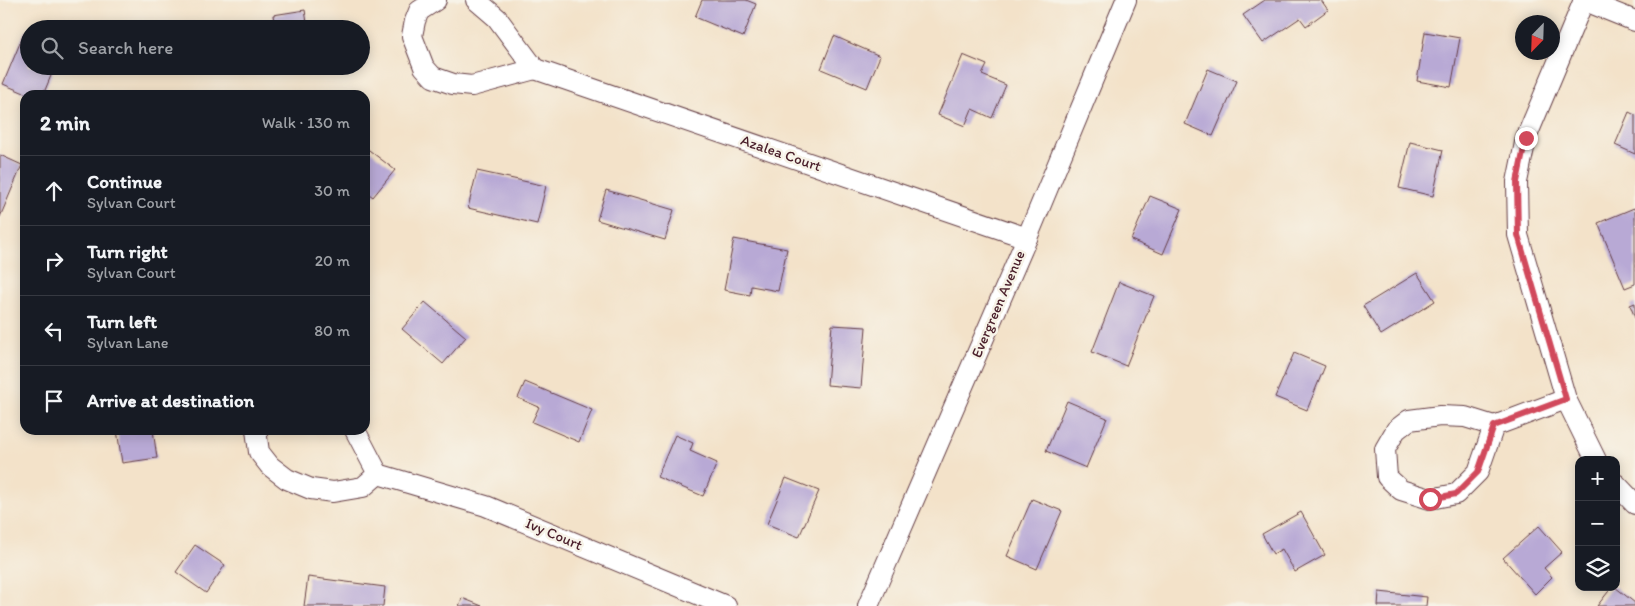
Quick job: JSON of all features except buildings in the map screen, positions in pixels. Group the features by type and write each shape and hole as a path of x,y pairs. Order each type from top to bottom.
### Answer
{"street":[{"path":"436,0 419,11 412,36 424,67 433,77 453,84 472,86 534,68 497,18 476,0"},
{"name":"Evergreen Avenue","path":"868,606 1126,0"},
{"path":"1594,456 1566,399 1518,235 1517,182 1526,138 1584,0 1635,21"},
{"name":"Azalea Court","path":"534,68 1026,238"},
{"path":"1494,426 1478,472 1456,494 1430,499 1401,490 1387,477 1385,449 1396,430 1409,420 1440,416 1465,417 1494,426 1566,399"},
{"path":"257,435 259,452 270,466 287,479 311,489 333,492 363,487 378,474 358,435"},
{"name":"Ivy Court","path":"378,474 486,506 726,606"},
{"path":"1620,488 1635,504"}],"route":[{"path":"1430,499 1456,494 1478,472 1494,426 1566,399 1518,235 1517,182 1526,138"}]}
